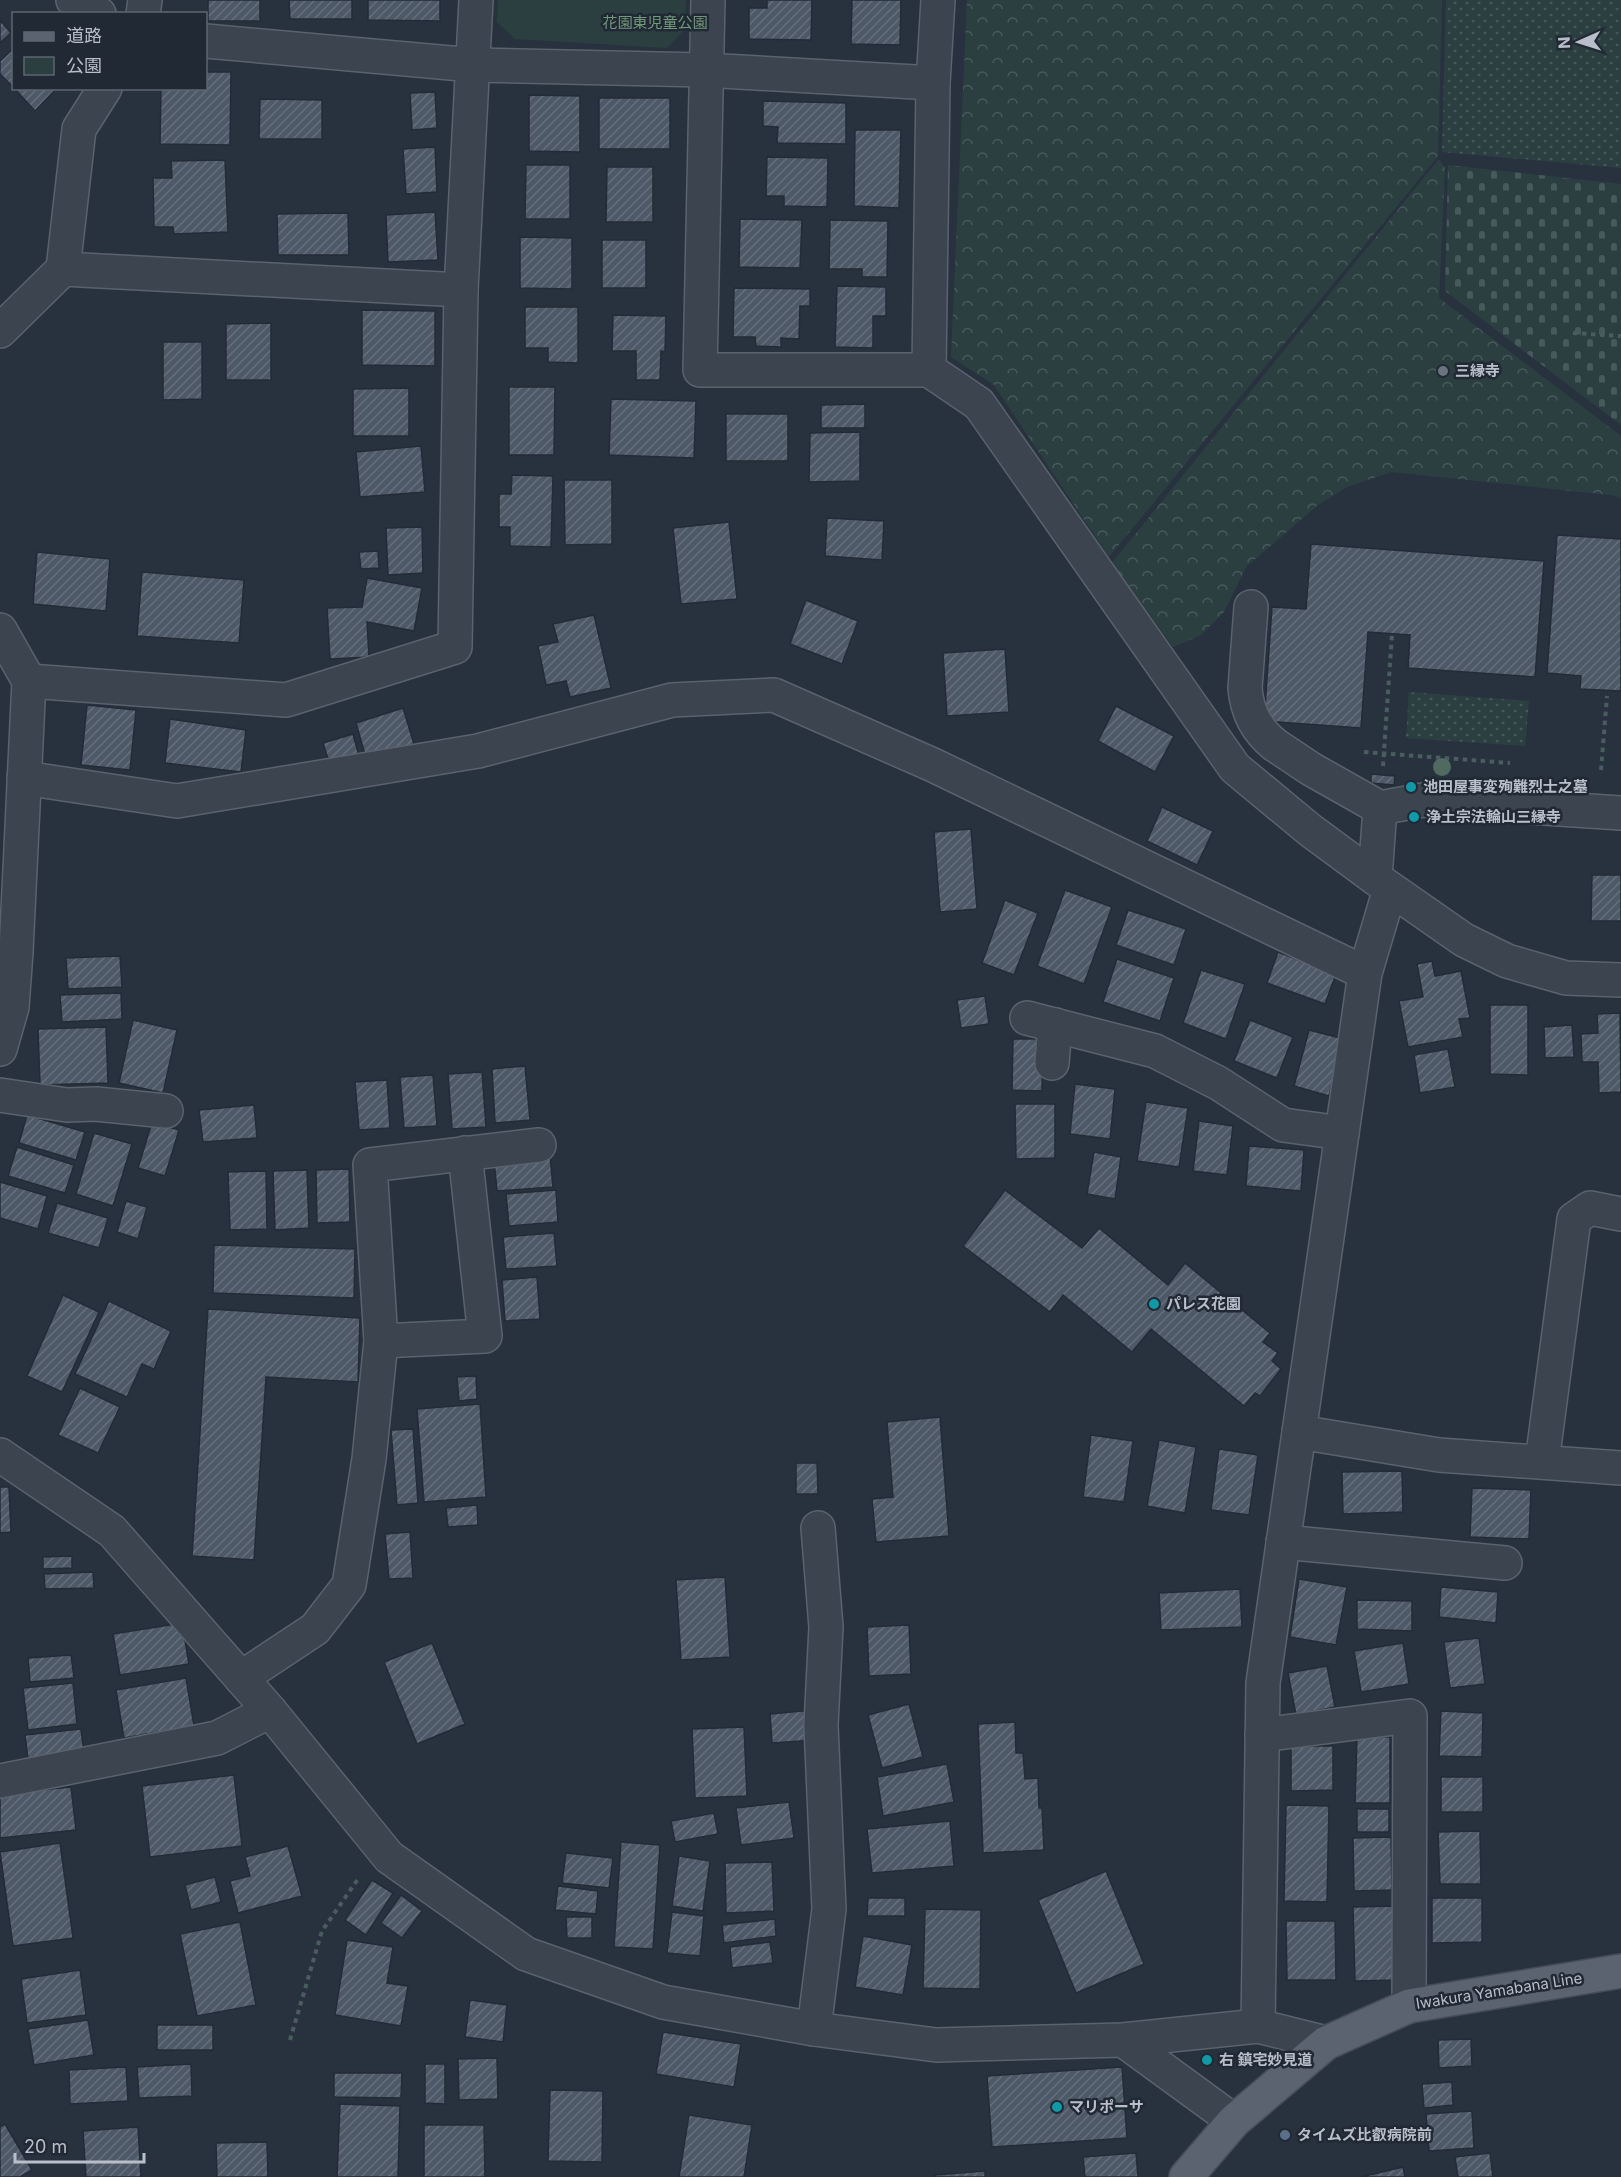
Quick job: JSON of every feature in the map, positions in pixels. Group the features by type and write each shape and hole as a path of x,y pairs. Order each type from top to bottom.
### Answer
{"main road":[{"name":"Iwakura Yamabana Line","path":"1189,2175 1234,2121 1326,2043 1409,2006 1621,1971"}],"street":[{"path":"73,0 95,12"},
{"path":"29,681 286,700 455,647 461,290 476,0"},
{"path":"708,0 700,370 929,370 979,404 1235,768 1382,884 1464,940 1507,961 1566,978 1621,980"},
{"path":"929,370 933,83 938,0"},
{"path":"207,41 473,65 705,70 933,83"},
{"path":"0,332 63,268 79,129 104,90"},
{"path":"63,268 461,290"},
{"path":"1251,607 1245,688 1246,701 1256,726 1275,745 1311,769 1380,808 1423,800 1621,813"},
{"path":"0,630 29,681 12,1006 0,1049"},
{"path":"24,778 177,801 478,751 672,700 774,695 933,765 1365,973"},
{"path":"1257,2026 1263,1683 1365,973 1382,884 1380,808"},
{"path":"1052,1063 1041,1021 1155,1051 1218,1083 1283,1125 1342,1134"},
{"path":"0,1095 67,1105 96,1104 166,1111"},
{"path":"241,1678 315,1629 349,1585 369,1459 381,1341 370,1165 539,1145"},
{"path":"381,1341 485,1336 465,1154"},
{"path":"1542,1462 1574,1219 1590,1208 1621,1214"},
{"path":"1299,1432 1439,1455 1621,1468"},
{"path":"0,1455 111,1530 270,1711 389,1857 526,1954 663,2002 814,2029 936,2045 1123,2040 1257,2026 1326,2043"},
{"path":"814,2029 829,1909 821,1725 826,1627 818,1528"},
{"path":"1283,1542 1505,1563"},
{"path":"0,1781 217,1738 270,1711"},
{"path":"1262,1735 1410,1716 1409,2006"},
{"path":"1123,2040 1234,2121"}],"path":[{"path":"1573,333 1621,336"},
{"path":"1392,634 1384,754 1518,764"},
{"path":"1601,770 1607,696"},
{"path":"290,2040 322,1931 380,1847"}],"green space":[{"name":"花園東児童公園","path":"498,0 686,0 685,29 667,48 515,39 497,22"},
{"path":"967,0 1442,0 1438,156 1109,557 994,385 951,357"},
{"path":"1446,0 1621,0 1621,168 1442,152"},
{"path":"1439,159 1445,168 1439,298 1621,436 1621,498 1611,495 1391,472 1347,487 1318,505 1246,567 1224,612 1201,635 1173,647 1112,563"},
{"path":"1448,165 1621,184 1621,425 1445,291"},
{"path":"1409,692 1529,701 1525,746 1406,738"}],"building":[{"path":"208,0 260,0 260,21 208,21"},
{"path":"289,0 352,0 352,19 290,19"},
{"path":"368,0 440,0 440,21 368,20"},
{"path":"767,0 812,0 811,40 749,39 749,8 767,8"},
{"path":"852,0 901,0 900,45 851,44"},
{"path":"0,20 11,33 0,43"},
{"path":"12,50 12,86 0,74 0,61"},
{"path":"207,72 231,72 230,145 160,144 161,90 207,90"},
{"path":"16,90 55,90 35,111"},
{"path":"435,92 437,128 412,130 410,93"},
{"path":"529,95 580,96 580,152 529,151"},
{"path":"599,98 670,98 670,149 599,149"},
{"path":"260,99 322,100 322,139 259,139"},
{"path":"763,101 846,103 846,144 777,143 778,127 763,126"},
{"path":"855,130 901,130 899,208 854,206"},
{"path":"435,147 437,192 406,194 403,149"},
{"path":"767,157 828,158 827,207 784,206 784,196 766,196"},
{"path":"225,160 228,232 174,234 173,227 154,227 153,178 172,178 171,161"},
{"path":"526,165 570,165 570,219 525,219"},
{"path":"607,167 653,167 653,222 606,222"},
{"path":"435,212 438,260 388,262 386,215"},
{"path":"348,213 349,255 278,255 277,214"},
{"path":"740,219 802,220 800,268 739,267"},
{"path":"830,220 888,221 887,277 862,277 862,269 829,269"},
{"path":"520,237 572,238 572,289 520,288"},
{"path":"602,240 646,240 646,288 602,288"},
{"path":"837,286 886,287 886,316 873,316 873,348 835,347"},
{"path":"734,288 810,289 810,306 800,306 799,339 781,338 781,347 756,346 755,337 733,337"},
{"path":"525,307 578,307 578,363 548,362 548,348 525,348"},
{"path":"362,310 435,311 435,366 362,365"},
{"path":"613,315 666,316 665,352 661,351 660,380 636,380 636,351 612,351"},
{"path":"271,323 271,380 226,380 226,324"},
{"path":"163,342 202,342 202,399 163,400"},
{"path":"509,387 555,387 554,455 509,455"},
{"path":"409,388 409,436 353,436 353,389"},
{"path":"611,399 696,401 694,458 609,455"},
{"path":"865,404 865,428 821,428 821,405"},
{"path":"726,414 788,414 788,461 726,461"},
{"path":"860,432 860,481 809,482 810,433"},
{"path":"421,446 425,492 360,497 356,452"},
{"path":"512,475 553,476 551,547 510,546 510,527 499,527 499,494 511,494"},
{"path":"564,480 612,480 612,544 565,545"},
{"path":"827,518 884,521 882,560 825,556"},
{"path":"729,522 737,599 681,604 673,528"},
{"path":"422,527 423,573 388,575 386,528"},
{"path":"1557,535 1621,539 1621,691 1580,689 1581,676 1547,673"},
{"path":"1311,544 1544,561 1535,677 1408,668 1410,635 1368,632 1361,728 1264,721 1272,607 1306,609"},
{"path":"378,551 379,568 361,569 359,552"},
{"path":"37,552 110,559 106,611 33,604"},
{"path":"142,572 244,580 239,643 137,636"},
{"path":"367,578 422,588 414,631 367,622 369,657 330,659 327,608 362,607"},
{"path":"806,600 858,621 842,664 790,644"},
{"path":"594,615 611,688 570,697 566,681 546,685 538,646 558,642 553,624"},
{"path":"1005,649 1009,712 947,716 943,653"},
{"path":"87,705 136,710 130,770 81,765"},
{"path":"1116,706 1174,736 1155,772 1098,741"},
{"path":"403,708 414,744 366,758 356,723"},
{"path":"170,719 246,730 241,772 165,763"},
{"path":"353,734 359,756 330,765 323,743"},
{"path":"1371,774 1395,776 1394,785 1371,783"},
{"path":"1162,807 1213,831 1197,865 1147,841"},
{"path":"971,829 977,909 940,912 934,832"},
{"path":"1592,875 1621,875 1621,921 1591,921"},
{"path":"1065,890 1112,907 1084,984 1037,966"},
{"path":"1005,900 1038,913 1014,975 982,963"},
{"path":"1128,910 1186,929 1174,965 1116,945"},
{"path":"1278,952 1336,974 1325,1004 1267,983"},
{"path":"120,956 122,987 68,989 66,958"},
{"path":"1117,959 1174,978 1160,1021 1103,1002"},
{"path":"1432,961 1435,976 1461,971 1470,1018 1459,1019 1463,1037 1408,1047 1399,1001 1423,997 1417,964"},
{"path":"1201,970 1245,984 1226,1039 1183,1023"},
{"path":"121,993 122,1019 62,1022 60,995"},
{"path":"985,996 989,1024 961,1028 957,1000"},
{"path":"1490,1005 1528,1005 1528,1075 1490,1074"},
{"path":"1620,1013 1621,1092 1599,1093 1598,1062 1582,1062 1581,1034 1598,1033 1597,1014"},
{"path":"133,1020 177,1030 163,1093 119,1083"},
{"path":"1250,1020 1293,1037 1277,1078 1234,1061"},
{"path":"1572,1025 1574,1057 1545,1058 1544,1027"},
{"path":"106,1027 108,1083 40,1085 38,1029"},
{"path":"1309,1030 1344,1039 1329,1096 1294,1086"},
{"path":"1013,1039 1043,1039 1042,1091 1012,1090"},
{"path":"1448,1049 1455,1087 1420,1093 1414,1055"},
{"path":"525,1066 530,1120 495,1123 492,1069"},
{"path":"482,1072 486,1127 452,1129 448,1074"},
{"path":"433,1075 437,1126 404,1128 400,1077"},
{"path":"387,1080 390,1128 359,1130 355,1082"},
{"path":"1075,1084 1115,1089 1110,1139 1070,1134"},
{"path":"1146,1102 1188,1108 1179,1167 1137,1161"},
{"path":"1015,1104 1055,1104 1055,1158 1016,1159"},
{"path":"254,1105 257,1138 203,1142 199,1110"},
{"path":"27,1115 85,1132 76,1160 19,1143"},
{"path":"1199,1121 1233,1126 1227,1175 1193,1171"},
{"path":"152,1122 179,1130 165,1176 138,1168"},
{"path":"94,1133 132,1144 113,1206 76,1194"},
{"path":"1249,1146 1304,1150 1301,1191 1246,1186"},
{"path":"17,1147 74,1165 65,1193 8,1176"},
{"path":"1094,1152 1121,1157 1115,1199 1087,1194"},
{"path":"550,1156 553,1187 497,1191 494,1160"},
{"path":"349,1169 350,1222 317,1223 316,1170"},
{"path":"307,1170 309,1228 275,1230 273,1171"},
{"path":"266,1171 267,1229 230,1230 228,1172"},
{"path":"0,1182 47,1196 38,1229 0,1218"},
{"path":"556,1190 558,1222 509,1226 506,1194"},
{"name":"パレス花園","path":"1005,1190 1082,1248 1099,1228 1168,1285 1185,1263 1270,1333 1263,1342 1278,1353 1272,1361 1281,1369 1260,1396 1255,1393 1244,1406 1151,1329 1132,1352 1063,1295 1050,1312 963,1246"},
{"path":"126,1201 147,1207 138,1239 117,1232"},
{"path":"57,1203 108,1218 99,1248 48,1233"},
{"path":"554,1233 557,1266 506,1269 503,1237"},
{"path":"214,1245 355,1249 354,1298 213,1293"},
{"path":"537,1277 540,1319 505,1321 502,1280"},
{"path":"63,1295 99,1312 62,1392 27,1376"},
{"path":"109,1301 171,1331 154,1369 142,1364 127,1397 75,1374"},
{"path":"208,1309 360,1318 358,1382 266,1377 254,1560 192,1556"},
{"path":"476,1376 477,1399 459,1401 457,1377"},
{"path":"80,1388 120,1407 98,1453 58,1435"},
{"path":"480,1404 486,1497 424,1502 417,1409"},
{"path":"940,1417 949,1536 876,1542 872,1499 893,1497 887,1422"},
{"path":"413,1429 418,1503 397,1505 391,1430"},
{"path":"1091,1435 1133,1441 1124,1502 1083,1497"},
{"path":"1159,1440 1196,1447 1185,1513 1147,1506"},
{"path":"1219,1449 1258,1455 1249,1515 1211,1510"},
{"path":"796,1463 817,1463 818,1494 796,1494"},
{"path":"1402,1471 1403,1512 1343,1514 1342,1472"},
{"path":"0,1487 9,1487 11,1532 0,1533"},
{"path":"1472,1488 1531,1490 1529,1539 1470,1537"},
{"path":"477,1505 478,1525 448,1527 446,1508"},
{"path":"410,1532 413,1578 389,1579 385,1534"},
{"path":"72,1556 72,1568 43,1569 43,1557"},
{"path":"93,1572 94,1588 45,1589 44,1574"},
{"path":"725,1577 730,1657 681,1660 676,1580"},
{"path":"1299,1579 1347,1587 1336,1645 1290,1637"},
{"path":"1441,1587 1498,1592 1496,1623 1439,1617"},
{"path":"1240,1589 1242,1627 1161,1630 1159,1593"},
{"path":"1357,1600 1412,1601 1412,1631 1357,1629"},
{"path":"182,1623 189,1664 120,1675 113,1634"},
{"path":"909,1625 911,1674 869,1676 867,1627"},
{"path":"1479,1638 1485,1684 1450,1688 1444,1642"},
{"path":"432,1643 465,1724 417,1744 384,1662"},
{"path":"1403,1643 1409,1684 1361,1692 1354,1651"},
{"path":"71,1655 74,1678 30,1682 28,1658"},
{"path":"1327,1666 1335,1707 1296,1715 1288,1673"},
{"path":"186,1678 194,1726 124,1738 116,1690"},
{"path":"73,1683 77,1724 28,1730 23,1688"},
{"path":"909,1704 923,1757 882,1768 868,1715"},
{"path":"813,1710 816,1740 772,1743 770,1714"},
{"path":"1441,1711 1483,1713 1482,1757 1439,1756"},
{"path":"1015,1722 1016,1753 1023,1753 1025,1779 1038,1778 1044,1850 983,1853 978,1724"},
{"path":"744,1727 747,1796 695,1798 692,1729"},
{"path":"81,1729 84,1753 28,1759 25,1735"},
{"path":"1357,1736 1390,1737 1390,1803 1355,1803"},
{"path":"1291,1746 1333,1746 1333,1790 1291,1791"},
{"path":"947,1764 954,1802 883,1816 877,1777"},
{"path":"234,1775 242,1846 150,1857 142,1786"},
{"path":"1441,1777 1483,1777 1483,1812 1441,1812"},
{"path":"71,1787 76,1830 0,1838 0,1794"},
{"path":"789,1802 794,1838 741,1845 736,1808"},
{"path":"1286,1805 1329,1806 1327,1902 1284,1901"},
{"path":"1357,1809 1389,1809 1389,1832 1357,1832"},
{"path":"714,1813 718,1834 675,1842 671,1821"},
{"path":"950,1821 954,1866 872,1873 867,1829"},
{"path":"1480,1831 1481,1884 1440,1884 1438,1832"},
{"path":"1391,1837 1392,1890 1354,1891 1353,1838"},
{"path":"621,1842 660,1845 653,1949 614,1947"},
{"path":"60,1843 73,1938 13,1946 0,1852"},
{"path":"288,1846 302,1896 238,1913 230,1881 250,1876 245,1857"},
{"path":"566,1853 613,1858 609,1888 562,1883"},
{"path":"679,1856 710,1861 703,1911 672,1906"},
{"path":"772,1862 774,1911 726,1913 725,1863"},
{"path":"1106,1871 1144,1964 1076,1993 1038,1900"},
{"path":"215,1877 221,1902 191,1910 185,1885"},
{"path":"372,1880 393,1893 366,1935 345,1920"},
{"path":"558,1886 598,1891 596,1914 555,1910"},
{"path":"401,1895 422,1911 402,1938 381,1923"},
{"path":"868,1898 905,1898 905,1916 867,1916"},
{"path":"1432,1898 1482,1898 1482,1942 1432,1943"},
{"path":"1396,1906 1398,1980 1355,1981 1353,1907"},
{"path":"925,1909 981,1910 980,1989 923,1988"},
{"path":"672,1912 704,1916 700,1956 667,1953"},
{"path":"566,1917 592,1917 592,1938 567,1938"},
{"path":"775,1919 776,1936 724,1943 722,1925"},
{"path":"1286,1921 1335,1921 1336,1980 1287,1980"},
{"path":"240,1922 256,2005 197,2016 180,1934"},
{"path":"863,1936 912,1945 903,1995 855,1987"},
{"path":"347,1940 393,1947 387,1983 408,1986 401,2026 335,2015"},
{"path":"770,1942 773,1963 732,1968 730,1947"},
{"path":"80,1970 86,2015 27,2023 21,1979"},
{"path":"470,2000 507,2005 503,2042 465,2037"},
{"path":"88,2020 94,2055 34,2065 28,2029"},
{"path":"157,2025 213,2025 213,2050 157,2050"},
{"path":"663,2032 741,2044 734,2087 656,2074"},
{"path":"1471,2039 1472,2066 1439,2068 1438,2040"},
{"path":"497,2058 498,2099 459,2100 458,2059"},
{"path":"191,2064 192,2096 139,2098 137,2067"},
{"path":"425,2064 445,2064 445,2104 425,2103"},
{"path":"126,2067 128,2101 70,2104 69,2070"},
{"name":"マリポーサ","path":"1122,2067 1127,2138 992,2147 987,2076"},
{"path":"334,2073 402,2073 401,2098 334,2097"},
{"path":"1452,2082 1453,2105 1424,2108 1422,2084"},
{"path":"550,2090 603,2091 602,2162 548,2161"},
{"path":"340,2104 400,2106 398,2177 337,2177"},
{"path":"1472,2111 1474,2148 1429,2151 1426,2114"},
{"path":"689,2115 752,2125 744,2177 679,2177"},
{"path":"5,2124 32,2170 20,2177 0,2177 0,2127"},
{"path":"424,2125 484,2125 485,2177 424,2177"},
{"path":"138,2127 141,2177 86,2177 83,2131"},
{"path":"267,2142 268,2177 217,2177 216,2143"},
{"path":"1136,2153 1138,2177 1085,2177 1083,2157"},
{"path":"1490,2153 1493,2177 1458,2177 1455,2157"},
{"path":"1403,2167 1405,2177 1361,2177"},
{"path":"985,2171 985,2177 935,2177 935,2175"}],"place":[{"name":"三縁寺","path":"1443,371"},
{"name":"池田屋事変殉難烈士之墓","path":"1411,787"},
{"name":"浄土宗法輪山三縁寺","path":"1414,817"},
{"name":"パレス花園","path":"1154,1304"},
{"name":"右 鎮宅妙見道","path":"1207,2060"},
{"name":"マリポーサ","path":"1057,2107"},
{"name":"タイムズ比叡病院前","path":"1285,2135"}]}
